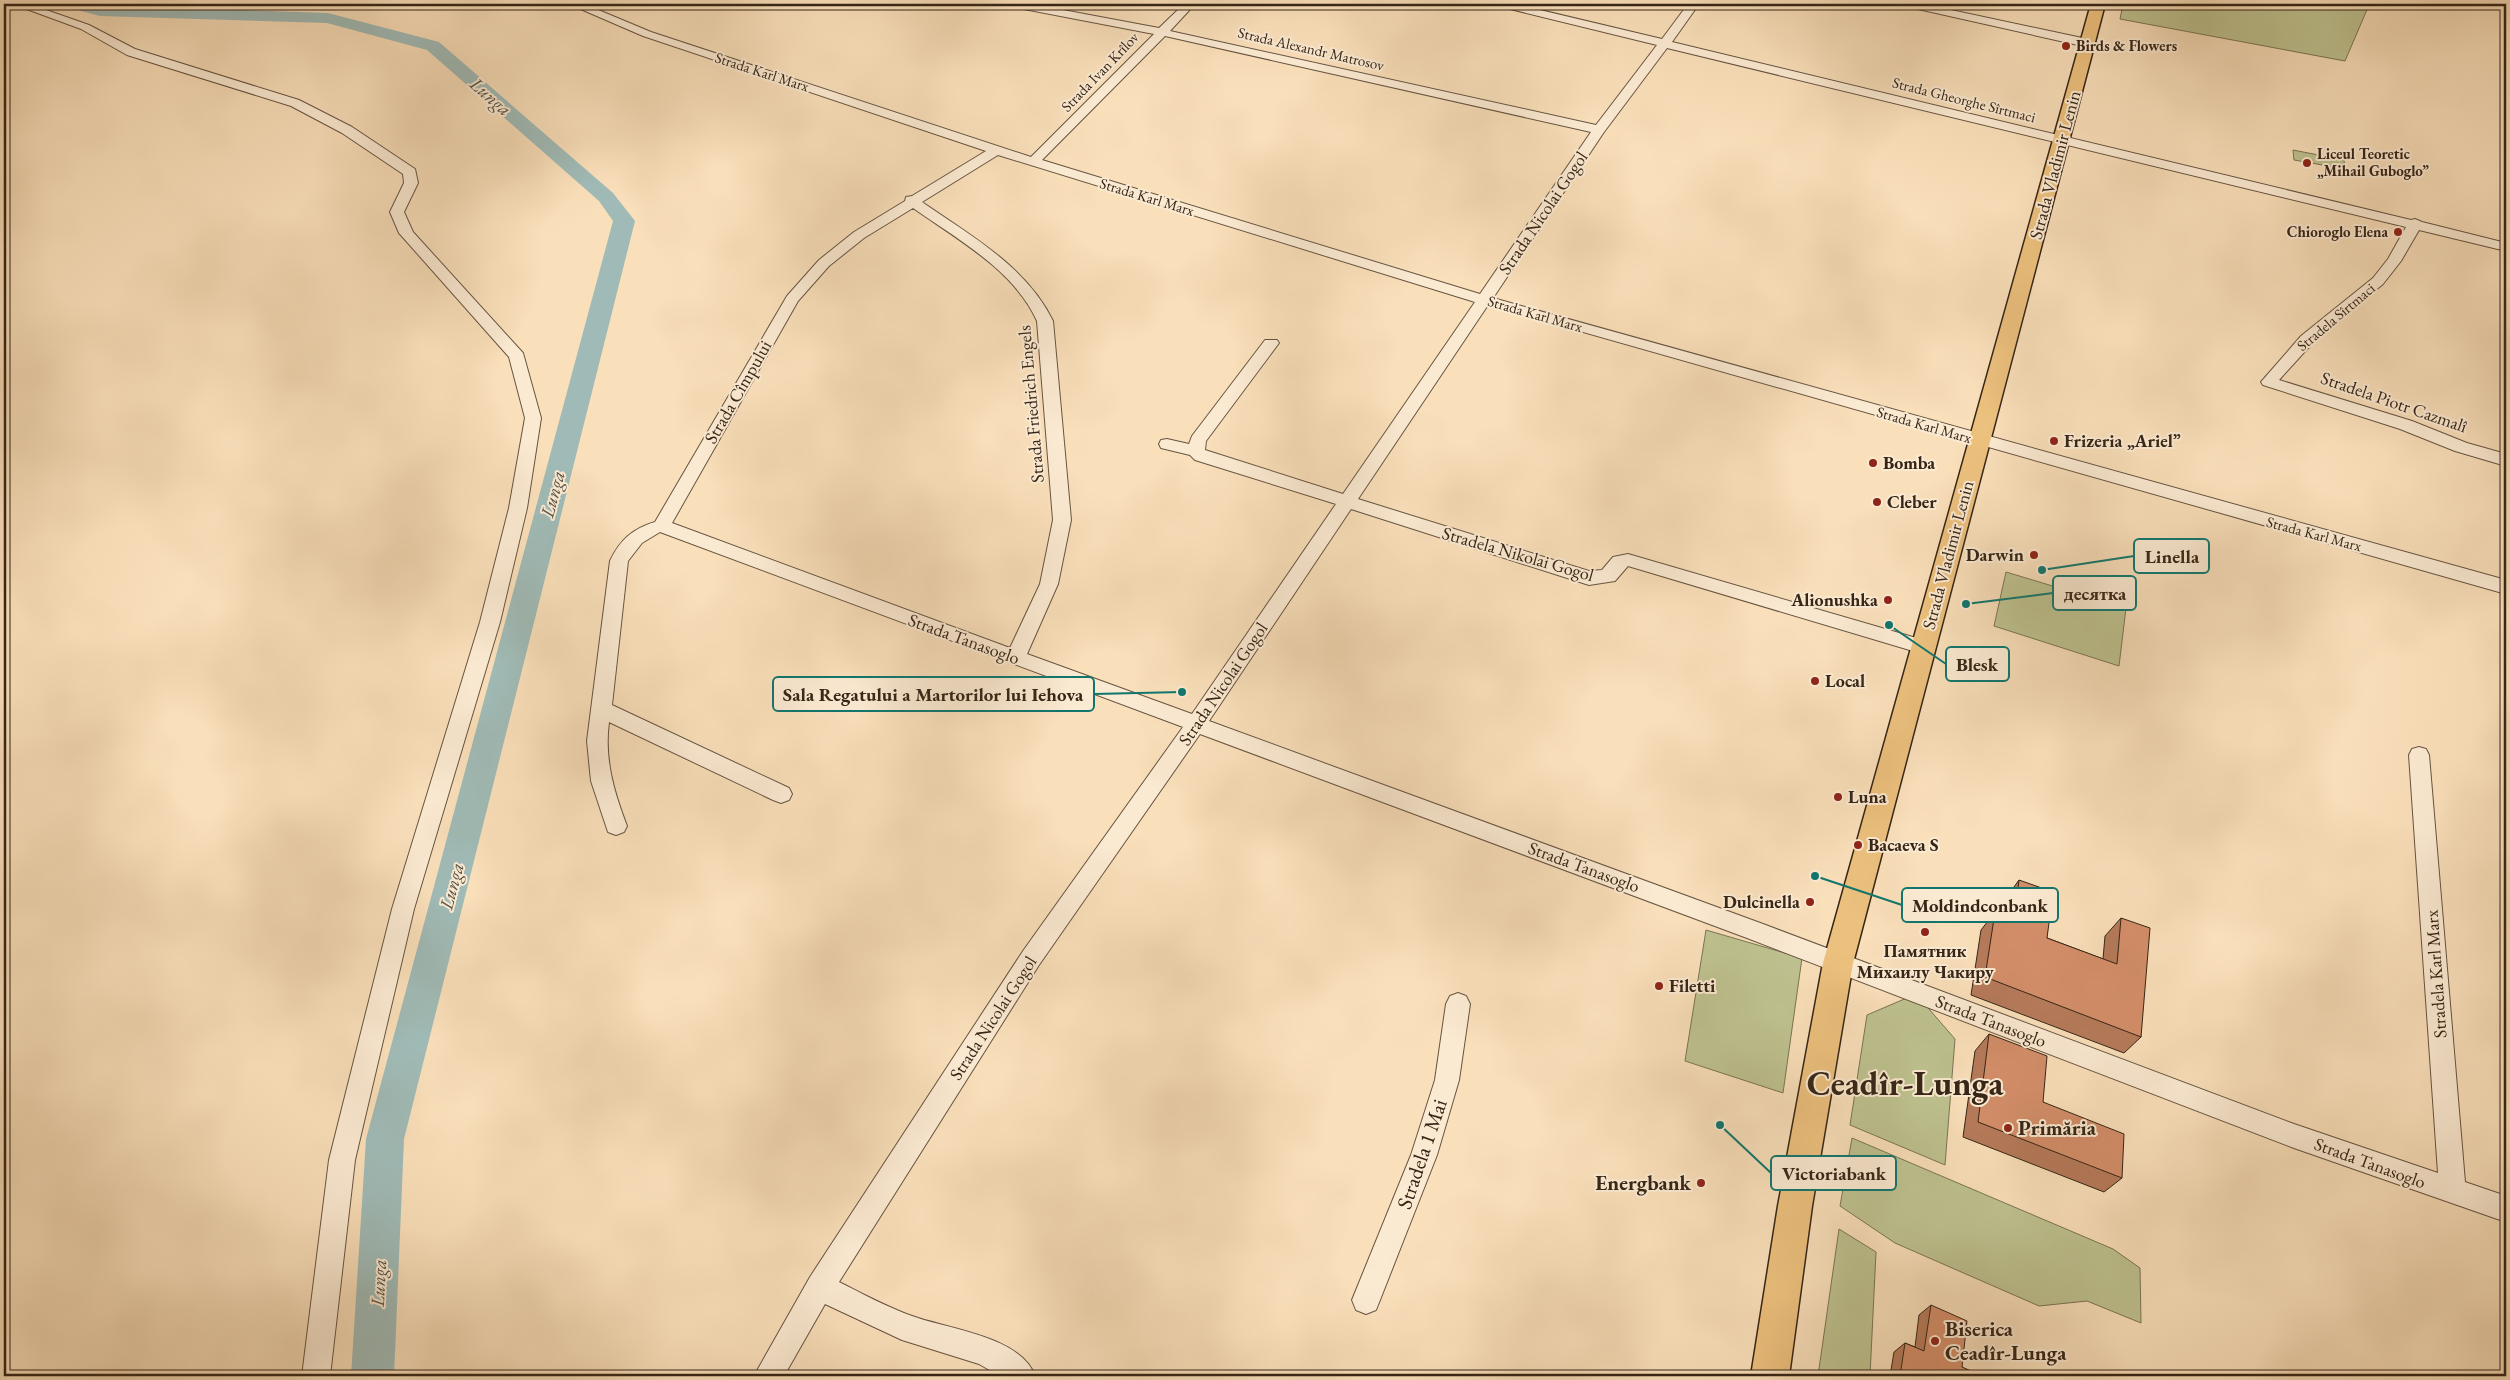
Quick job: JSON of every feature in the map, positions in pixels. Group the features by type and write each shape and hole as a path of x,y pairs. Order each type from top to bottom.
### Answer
{"main road":[{"name":"Strada Vladimir Lenin","path":"1770,1376 1795,1206 1838,964 1886,790 1922,648 2098,4"}],"street":[{"path":"19,4 85,28 131,52 295,103 347,130 410,172 411,184 397,212 406,233 439,267 517,356 533,418 518,508 490,622 403,909 342,1160 316,1376"},
{"name":"Strada Karl Marx","path":"575,4 646,34 996,150 1485,300 1979,440 2506,586"},
{"name":"Strada Alexandr Matrosov","path":"1014,4 1161,32 1599,130"},
{"name":"Strada Ivan Krîlov","path":"1033,162 1190,4"},
{"name":"Strada Gheorghe Sîrtmaci","path":"1502,4 1664,45 2415,223 2506,247"},
{"name":"Strada Nicolai Gogol","path":"768,1376 820,1287 1031,958 1197,723 1599,130 1694,4"},
{"path":"1909,4 2087,43"},
{"name":"Strada Cîmpului","path":"661,526 792,299 824,263 858,234 996,150"},
{"name":"Strada Friedrich Engels","path":"911,200 971,241 1004,269 1035,299 1042,308 1045,321 1062,520 1049,584 1015,658"},
{"name":"Stradela Sîrtmaci","path":"2269,382 2285,361 2321,326 2380,279 2402,250 2415,223"},
{"path":"1196,450 1195,445 1198,440 1271,343"},
{"name":"Stradela Piotr Cazmalî","path":"2269,382 2344,404 2406,425 2461,447 2506,460"},
{"name":"Stradela Nikolai Gogol","path":"1167,444 1196,450 1201,456 1589,578 1608,576 1619,562 1628,560 1922,648"},
{"path":"616,826 602,786 596,754 619,561 630,541 649,529 661,526"},
{"name":"Strada Tanasoglo","path":"661,526 1015,658 1197,723 2294,1136 2506,1210"},
{"path":"601,709 782,794"},
{"name":"Stradela Karl Marx","path":"2419,755 2453,1192"},
{"name":"Stradela 1 Mai","path":"1366,1300 1424,1155 1447,1080 1458,1004"},
{"path":"820,1287 915,1332 986,1351 1008,1363 1021,1376"}],"green space":[{"path":"2123,4 2369,5 2345,61 2120,19"},
{"path":"2293,150 2344,160 2345,169 2294,160"},
{"path":"2006,572 2126,608 2119,666 1994,626"},
{"path":"1706,930 1802,958 1783,1093 1685,1061"},
{"path":"1916,994 1955,1039 1945,1165 1850,1125 1867,1015"},
{"path":"1852,1138 2113,1249 2140,1268 2141,1323 2087,1301 2039,1306 1895,1243 1840,1206"},
{"path":"1839,1229 1876,1252 1870,1376 1818,1376"}],"building":[{"path":"2019,880 2053,892 2047,938 2117,964 2121,918 2150,928 2141,1037 1985,977 1995,912 2014,919"},
{"path":"1989,1034 2047,1056 2043,1102 2124,1134 2122,1178 1978,1122"},
{"path":"1931,1305 1967,1321 1962,1367 1978,1374 1978,1376 1900,1376 1905,1343 1924,1351"}],"waterway":[{"name":"Lunga","path":"76,4 100,11 328,18 433,46 606,197 624,221 385,1139 373,1376"}],"place":[{"name":"Birds & Flowers","path":"2066,46"},
{"name":"Liceul Teoretic „Mihail Guboglo”","path":"2307,163"},
{"name":"Chioroglo Elena","path":"2398,232"},
{"name":"Frizeria „Ariel”","path":"2054,441"},
{"name":"Bomba","path":"1873,463"},
{"name":"Cleber","path":"1877,502"},
{"name":"Darwin","path":"2034,555"},
{"name":"Linella","path":"2042,570"},
{"name":"Alionushka","path":"1888,600"},
{"name":"десятка","path":"1966,604"},
{"name":"Blesk","path":"1889,625"},
{"name":"Local","path":"1815,681"},
{"name":"Sala Regatului a Martorilor lui Iehova","path":"1182,692"},
{"name":"Luna","path":"1838,797"},
{"name":"Bacaeva S","path":"1858,845"},
{"name":"Moldindconbank","path":"1815,876"},
{"name":"Dulcinella","path":"1810,902"},
{"name":"Памятник Михаилу Чакиру","path":"1925,932"},
{"name":"Filetti","path":"1659,986"},
{"name":"Victoriabank","path":"1720,1125"},
{"name":"Primăria","path":"2008,1128"},
{"name":"Energbank","path":"1701,1183"},
{"name":"Biserica Ceadîr-Lunga","path":"1935,1341"}],"district":[{"name":"Ceadîr-Lunga","path":"1905,1083"}]}
